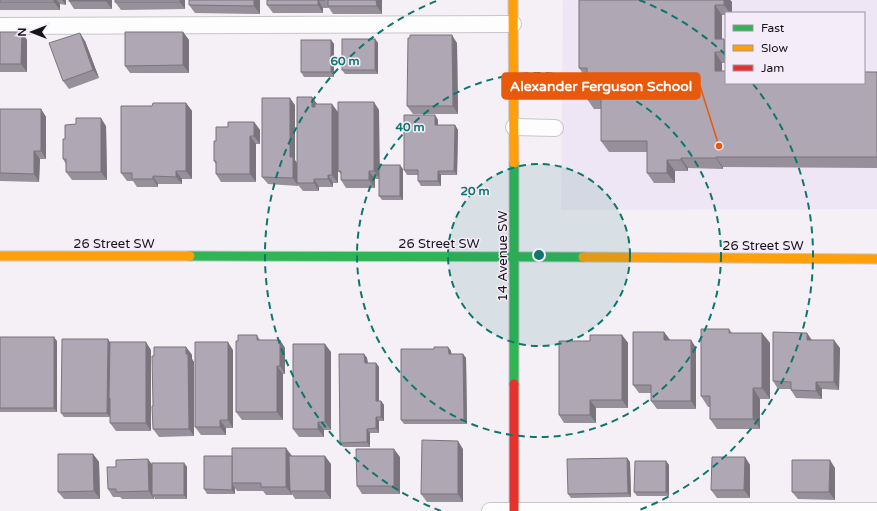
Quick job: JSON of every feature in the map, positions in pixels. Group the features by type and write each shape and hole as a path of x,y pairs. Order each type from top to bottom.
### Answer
{"street":[{"name":"14 Avenue SW","path":"513,0 516,256 514,511"},
{"name":"26 Street SW","path":"0,256 877,258"}],"lane":[{"path":"0,26 514,24"},
{"path":"514,127 555,128"},
{"path":"490,511 877,511"}],"shaded area":[{"path":"563,0 877,0 877,209 561,210"}],"building":[{"path":"0,0 54,0 54,2 0,2"},
{"path":"106,0 106,1 69,1"},
{"path":"115,0 180,0 180,2 115,2"},
{"path":"189,0 254,0 254,6 189,5"},
{"path":"267,0 318,0 318,5 267,5"},
{"path":"328,0 376,0 377,6 328,6"},
{"path":"579,0 724,0 724,5 715,5 715,39 724,39 724,52 715,52 715,71 725,71 725,84 865,84 865,72 877,72 877,157 681,158 681,160 667,160 667,173 647,173 647,141 601,141 601,99 587,99 587,68 579,68"},
{"path":"0,32 22,32 21,64 0,64"},
{"path":"125,32 183,32 183,65 125,66"},
{"path":"80,33 93,70 63,81 49,43"},
{"path":"410,35 452,35 453,106 407,106 408,38 410,38"},
{"path":"342,39 375,39 375,70 342,70"},
{"path":"301,40 331,40 331,72 301,72"},
{"path":"297,97 312,97 312,107 315,107 315,104 332,104 332,175 328,175 328,179 314,179 314,183 297,183"},
{"path":"262,98 290,98 290,157 293,157 293,178 262,177"},
{"path":"338,102 374,102 374,171 369,171 369,180 341,180 341,171 338,171"},
{"path":"153,103 186,103 186,171 176,171 176,177 153,176 153,179 132,179 132,173 121,173 121,106 152,106"},
{"path":"0,109 41,109 41,151 34,151 34,174 0,173"},
{"path":"404,115 435,115 435,125 455,125 454,171 438,171 438,181 418,181 418,170 404,170"},
{"path":"76,118 101,118 101,172 66,172 66,159 63,159 65,125 76,124"},
{"path":"228,122 254,122 254,136 250,136 250,174 216,174 216,161 214,161 214,141 216,141 216,127 228,127"},
{"path":"379,165 400,165 400,196 379,196"},
{"path":"701,329 729,329 729,333 762,333 762,388 753,388 753,419 710,419 710,396 701,396"},
{"path":"633,332 664,332 664,340 691,340 691,401 651,401 651,385 633,385"},
{"path":"773,332 807,333 807,340 834,340 834,382 816,382 816,391 791,390 791,382 773,381"},
{"path":"238,335 257,335 257,340 280,340 280,366 277,366 277,412 236,412 236,341 238,341"},
{"path":"590,335 622,335 622,400 590,400 590,415 559,415 559,341 590,341"},
{"path":"0,337 54,337 54,408 0,408"},
{"path":"62,339 108,339 107,413 61,413"},
{"path":"110,342 146,342 146,423 110,423"},
{"path":"195,342 228,342 228,420 220,420 220,427 195,427"},
{"path":"293,344 325,344 325,422 318,422 318,429 293,429"},
{"path":"154,347 186,347 186,354 188,354 189,429 153,429 152,356 154,356"},
{"path":"434,347 448,347 449,354 463,354 464,420 401,420 401,349 434,349"},
{"path":"339,354 364,354 365,363 376,363 376,401 381,401 381,417 376,417 376,428 367,429 367,442 340,443"},
{"path":"422,440 458,441 458,494 421,494"},
{"path":"232,448 286,448 286,487 261,487 261,483 232,483"},
{"path":"356,449 394,449 394,486 357,486"},
{"path":"58,454 93,454 94,491 58,492"},
{"path":"204,456 232,456 232,490 204,489"},
{"path":"289,456 325,456 325,491 290,491"},
{"path":"712,457 745,457 744,490 711,490"},
{"path":"627,458 628,493 568,494 567,459"},
{"path":"148,459 149,491 116,492 116,489 108,489 107,467 116,467 116,460"},
{"path":"792,460 830,460 829,492 792,492"},
{"path":"635,461 666,461 666,492 634,492"},
{"path":"152,463 184,463 184,495 152,495"}],"traffic: fast":[{"path":"514,163 514,384"},
{"path":"190,256 583,257"}],"traffic: slow":[{"path":"513,0 514,163"},
{"path":"0,256 190,256"},
{"path":"583,257 877,259"}],"traffic: jam":[{"path":"514,384 514,511"}],"place":[{"name":"Alexander Ferguson School","path":"719,146"}]}
